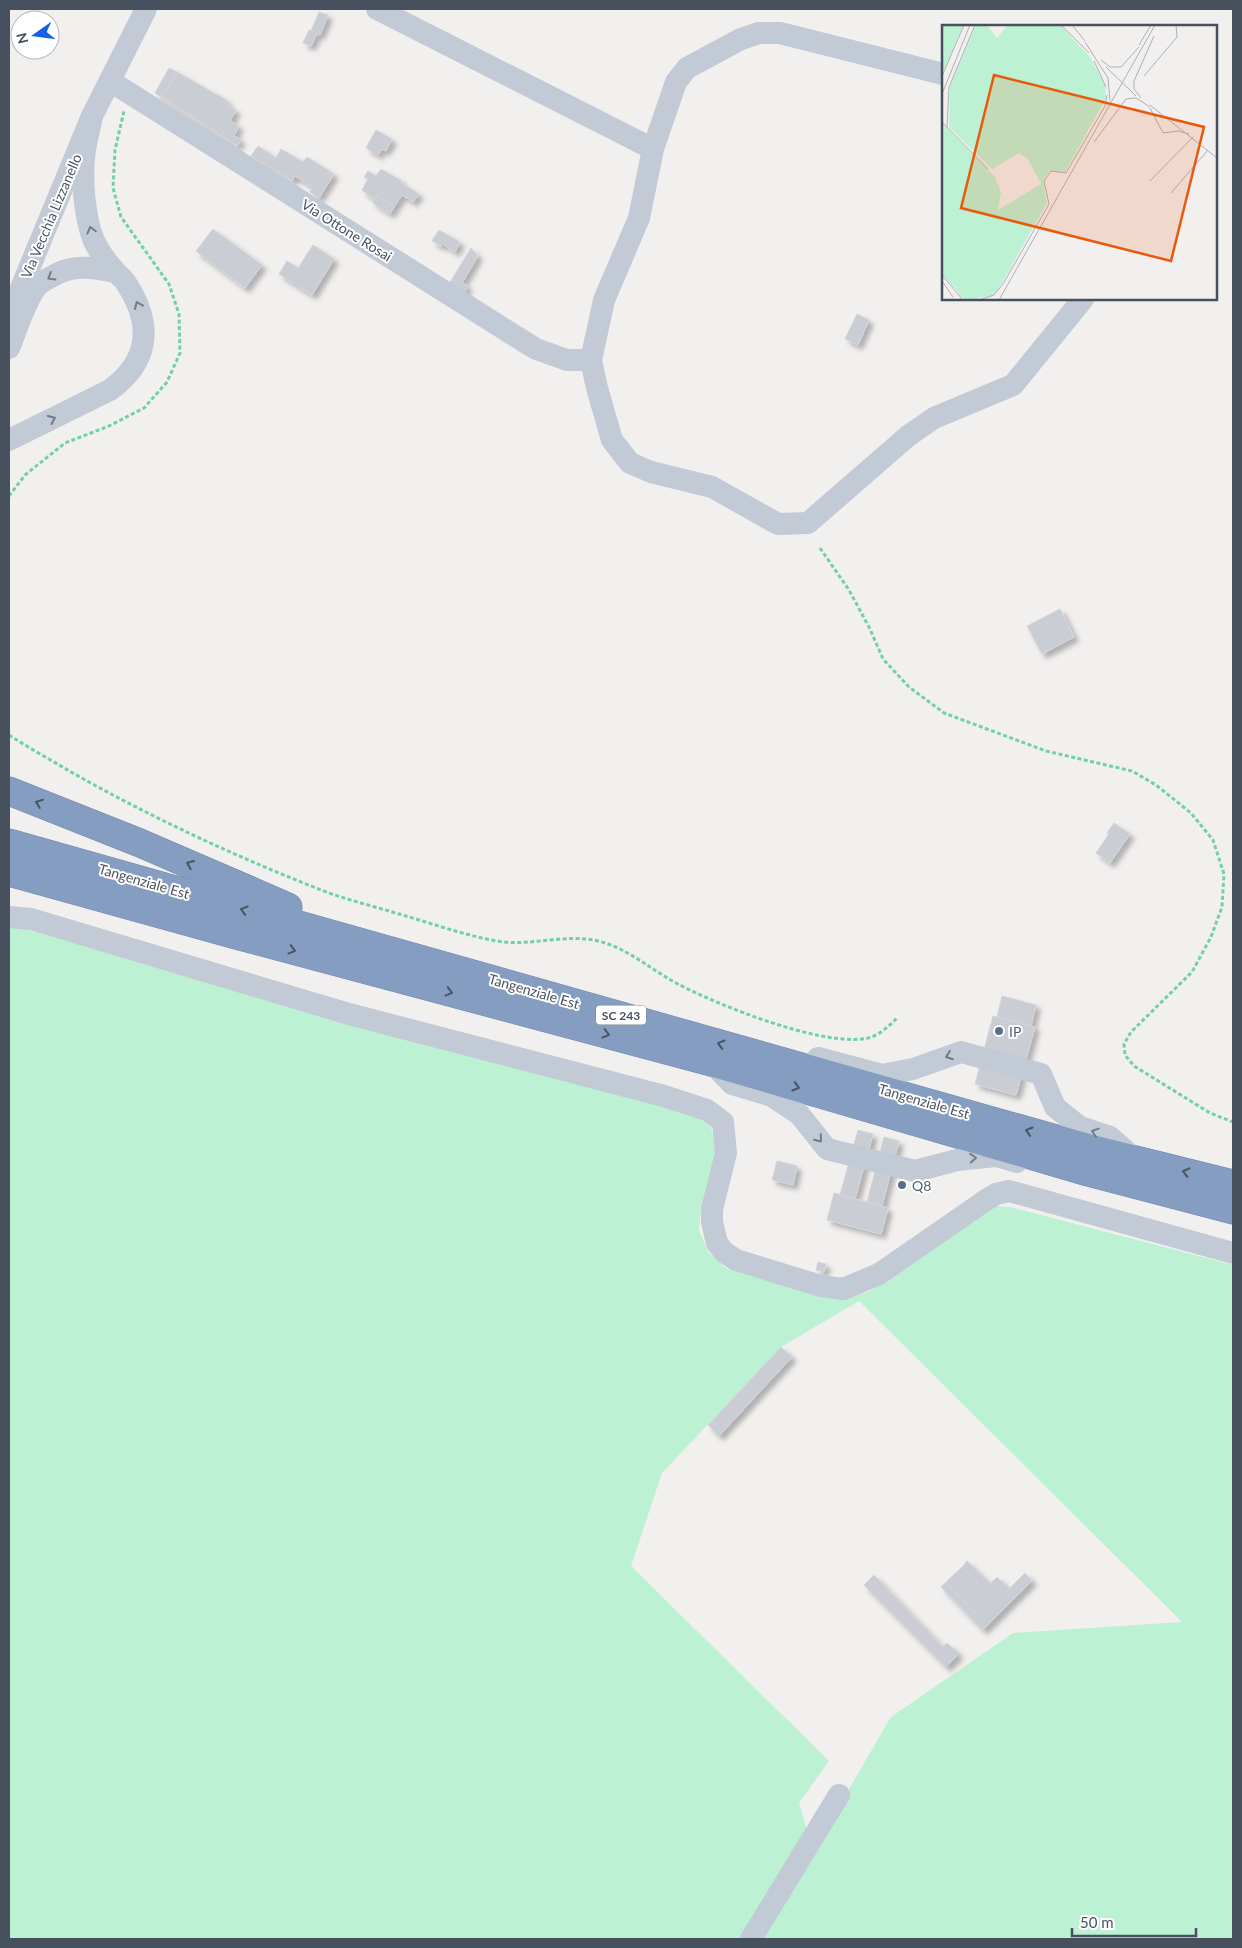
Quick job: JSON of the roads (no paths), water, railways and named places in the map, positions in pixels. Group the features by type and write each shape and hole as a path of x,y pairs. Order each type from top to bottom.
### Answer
{"highway":[{"path":"9,792 140,843 293,909 501,974 530,990"},
{"name":"Tangenziale Est","path":"9,843 760,1055 1135,1159 1233,1184"},
{"name":"Tangenziale Est","path":"9,872 236,935 711,1062 1088,1172 1233,1210"},
{"path":"9,885 20,886 192,934 236,935"}],"street":[{"name":"Via Vecchia Lizzanello","path":"9,317 92,116 146,9"},
{"path":"378,9 653,149"},
{"path":"942,74 780,34 759,33 741,39 687,68 676,82 653,149 639,218 604,300 591,360 596,388 612,440 630,462 651,472 712,487 778,524 808,524 908,436 934,418 1013,385 1081,300"},
{"name":"Via Ottone Rosai","path":"110,81 536,349 567,360 591,360"},
{"name":"Via Vecchia Lizzanello","path":"9,440 96,398 124,380 134,366 142,349 144,331 141,312 125,281 115,272 94,241 88,220 84,171 85,150 92,116"},
{"name":"Via Vecchia Lizzanello","path":"9,348 31,296 39,285 62,271 77,267 115,272"},
{"path":"9,917 31,919 349,1014 664,1096 707,1110 723,1122 726,1134 726,1153 712,1209 712,1222 716,1242 724,1252 736,1260 821,1286 843,1289 879,1274 986,1200 996,1194 1009,1190 1233,1253"},
{"path":"760,1055 803,1054 882,1075 913,1069 961,1052 1041,1074 1055,1107 1080,1127 1110,1137 1135,1159"},
{"path":"711,1062 732,1084 772,1096 799,1114 827,1149 915,1170 957,1160 996,1156 1053,1173 1088,1172"},
{"path":"751,1939 839,1795"}],"place":[{"name":"IP","path":"999,1031"},
{"name":"Q8","path":"902,1185"}]}
